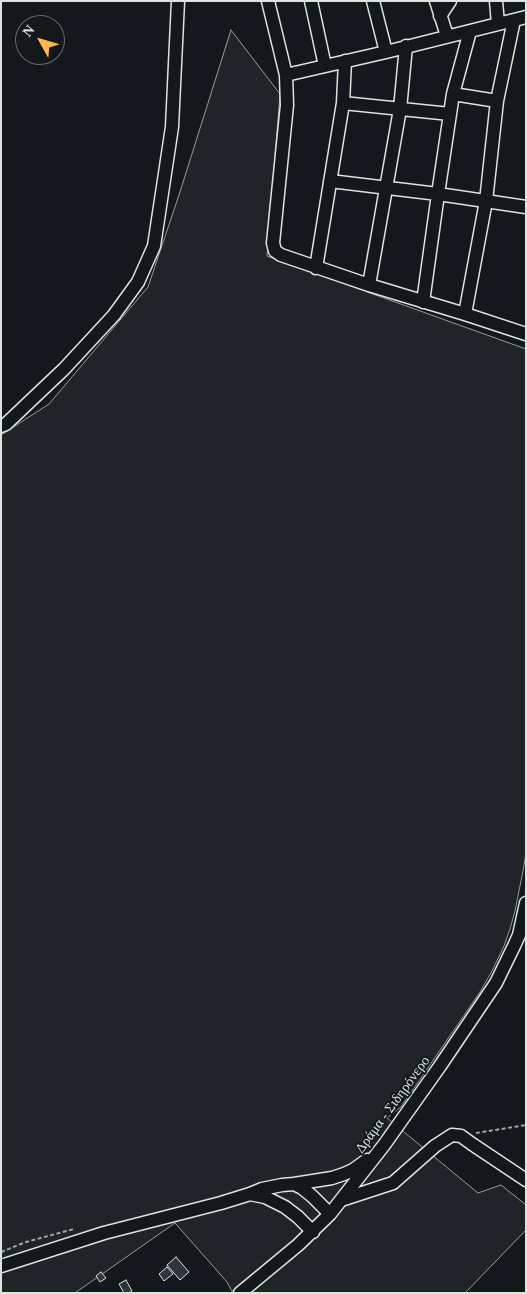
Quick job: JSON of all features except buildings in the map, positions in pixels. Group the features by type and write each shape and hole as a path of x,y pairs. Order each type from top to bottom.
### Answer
{"street":[{"path":"1,426 6,424 64,370 114,315 138,282 154,246 172,127 178,1"},
{"path":"268,1 286,75 287,105 273,247 277,254 526,334"},
{"path":"312,1 325,66"},
{"path":"373,1 386,52"},
{"path":"436,1 448,36"},
{"path":"440,16 450,1"},
{"path":"496,1 498,24"},
{"path":"286,75 520,19 497,101 486,201 465,314"},
{"path":"423,302 453,94 470,31"},
{"path":"369,285 400,109 406,46"},
{"path":"316,268 343,103 345,61"},
{"path":"453,94 497,101"},
{"path":"343,103 450,114"},
{"path":"330,181 526,207"},
{"name":"Δράμα - Σιδηρόνερο","path":"240,1293 313,1232 330,1214 384,1144 496,983 521,928 526,904"},
{"path":"341,1200 393,1183 435,1146 452,1135 461,1136 526,1180"},
{"path":"1,1266 104,1233 270,1187 332,1178 349,1172 366,1161 384,1144"},
{"path":"294,1184 310,1194 330,1214"},
{"path":"250,1194 268,1198 285,1206 313,1232"}],"path":[{"path":"461,1136 526,1125"}],"shaded area":[{"path":"231,30 280,94 267,256 526,349 526,853 523,871 510,929 492,971 480,992 401,1107 387,1118 478,1193 501,1185 526,1205 526,1230 465,1293 233,1293 227,1282 175,1223 75,1293 1,1293 1,435 49,404 148,287"}]}
